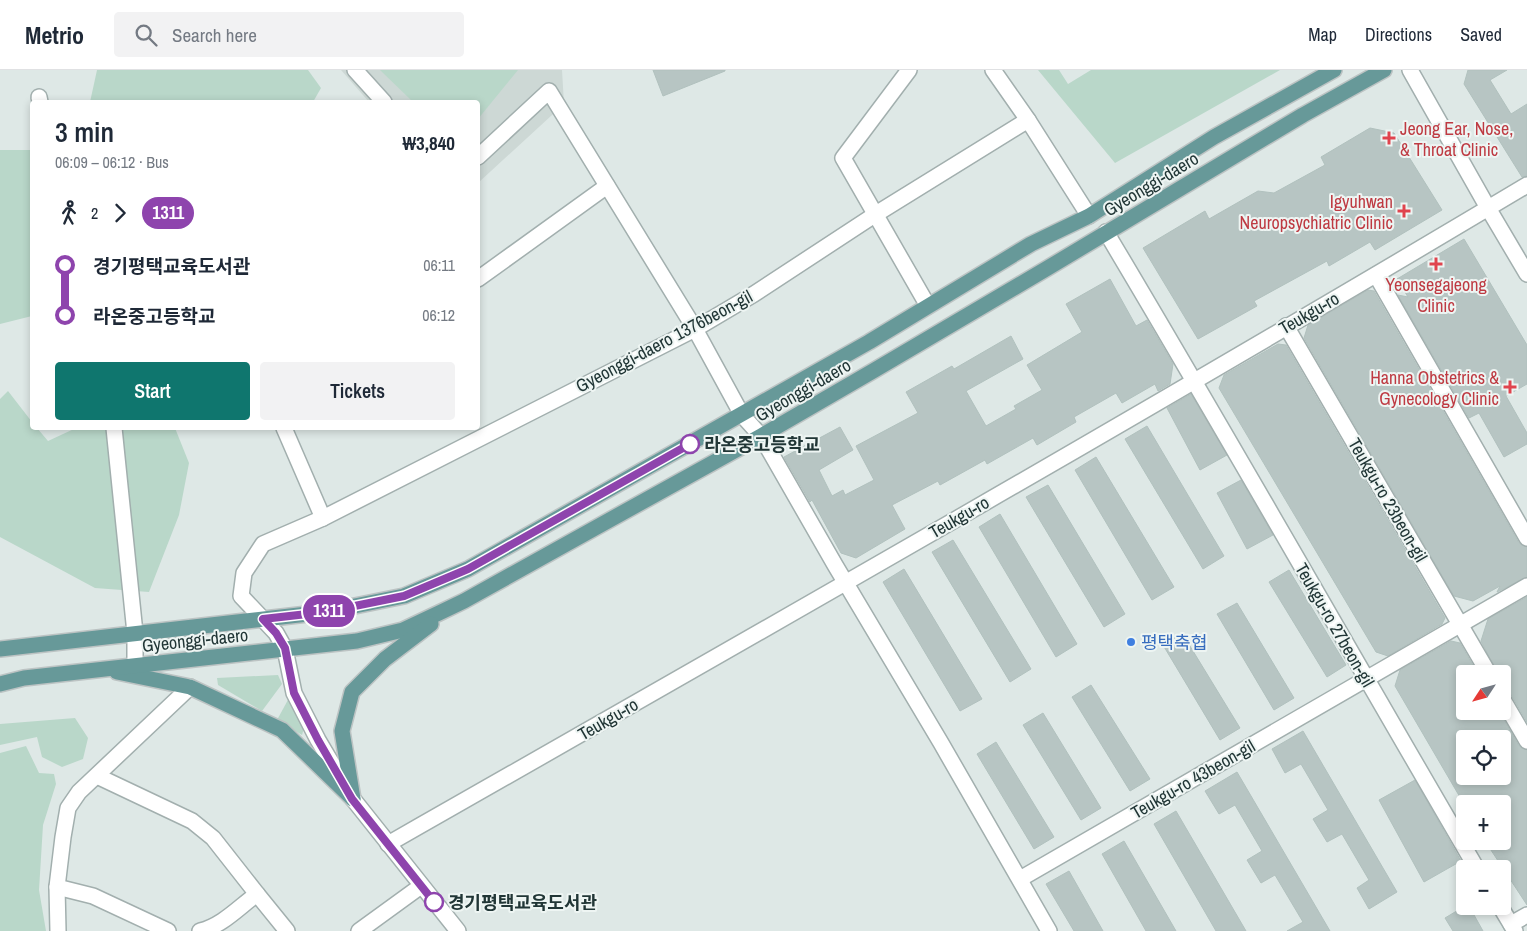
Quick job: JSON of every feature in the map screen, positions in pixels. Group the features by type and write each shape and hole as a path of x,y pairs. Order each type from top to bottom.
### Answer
{"main road":[{"name":"Gyeonggi-daero","path":"0,649 325,612 404,596 441,581 468,569 742,415 1031,244 1089,216 1214,137 1334,70"},
{"name":"Gyeonggi-daero","path":"0,684 24,678 366,639 403,630 464,601 761,436 1038,274 1302,116 1384,70"},
{"path":"352,799 342,731 352,692 385,659 434,621 439,613"},
{"path":"103,669 190,687 282,730 352,799"}],"street":[{"path":"355,70 382,100"},
{"path":"909,70 843,158 928,306"},
{"path":"994,70 1089,216"},
{"path":"1410,70 1527,274"},
{"path":"480,155 549,91 695,329 742,415 761,436 1049,931"},
{"name":"Gyeonggi-daero 1376beon-gil","path":"263,619 241,596 244,574 263,544 322,518 695,329 754,294 876,214 1028,120"},
{"name":"Teukgu-ro","path":"388,844 1195,381 1527,185"},
{"path":"480,278 607,186"},
{"name":"Teukgu-ro 27beon-gil","path":"1106,232 1195,381 1366,679 1473,860"},
{"path":"1376,275 1527,538"},
{"name":"Teukgu-ro 23beon-gil","path":"1286,326 1484,665"},
{"path":"114,430 135,633 135,665"},
{"path":"285,430 322,518"},
{"name":"Teukgu-ro 43beon-gil","path":"1020,879 1461,626 1527,586"},
{"path":"263,619 276,633 285,648 294,693 318,740 352,799 458,931"},
{"path":"58,931 57,887 68,808 79,792 190,687"},
{"path":"1511,713 1527,741"},
{"path":"97,776 192,821 214,838 288,931"},
{"path":"359,931 421,886"},
{"path":"57,887 93,896 168,931"},
{"path":"200,931 223,921 238,907 257,894"},
{"path":"1505,915 1513,928 1527,915"}],"shaded area":[{"path":"341,70 562,70 564,104 480,181 480,100 367,100"}],"green space":[{"path":"97,70 308,70 321,88 314,100 90,100"},
{"path":"380,70 518,70 480,117 480,100 411,100"},
{"path":"1038,70 1059,70 1068,84 1091,70 1280,70 1115,163"},
{"path":"0,150 30,150 30,316 0,324"},
{"path":"8,391 30,419 30,430 39,430 48,441 72,430 176,430 189,463 179,515 149,592 95,588 0,537 0,399"},
{"path":"278,675 282,684 262,711 218,685 217,678"},
{"path":"289,698 304,728 302,735 277,720"},
{"path":"75,718 88,738 83,759 62,767 42,757 37,737 0,745 0,724"},
{"path":"26,746 39,773 54,774 56,784 43,825 39,890 46,931 0,931 0,753"}],"building":[{"path":"653,70 725,70 725,71 663,96"},
{"path":"1468,70 1507,70 1490,80 1511,114 1527,104 1527,176 1522,177 1464,84"},
{"path":"1370,128 1394,133 1442,210 1375,250 1370,242 1329,266 1327,261 1254,301 1257,306 1198,339 1143,248 1205,211 1209,219 1258,191 1274,193 1325,165 1321,157"},
{"path":"1464,239 1527,345 1527,384 1506,396 1527,433 1527,444 1504,457 1479,413 1469,418 1398,295 1408,297 1397,279"},
{"path":"1110,279 1136,326 1147,320 1173,364 1170,384 1158,391 1155,384 1122,403 1116,393 1074,417 1076,422 1037,445 1033,438 987,464 985,460 940,485 938,481 892,505 905,529 856,558 841,553 812,500 810,502 784,457 840,427 853,450 819,470 832,496 843,490 845,495 874,480 856,446 918,413 906,392 952,366 954,369 1011,336 1023,359 966,391 986,426 1016,409 1014,406 1042,390 1027,365 1082,332 1066,304"},
{"path":"1368,290 1374,291 1519,543 1527,547 1527,577 1497,592 1500,586 1473,601 1454,596 1304,338 1308,325"},
{"path":"1278,344 1286,345 1445,618 1442,624 1388,656 1376,652 1219,388 1224,375"},
{"path":"1191,394 1227,455 1200,470 1167,408"},
{"path":"1147,426 1224,556 1203,569 1125,439"},
{"path":"1096,457 1174,587 1152,600 1075,470"},
{"path":"1241,480 1273,535 1247,549 1217,493"},
{"path":"1048,485 1125,614 1104,627 1026,497"},
{"path":"1000,514 1077,644 1056,657 979,527"},
{"path":"953,540 1031,669 1010,682 932,552"},
{"path":"904,569 982,699 960,711 883,582"},
{"path":"1289,570 1346,665 1327,677 1269,582"},
{"path":"1527,597 1527,722 1511,695 1511,665 1493,665 1481,641 1488,619"},
{"path":"1237,603 1294,698 1274,710 1217,614"},
{"path":"1182,633 1240,728 1220,740 1163,645"},
{"path":"1451,641 1460,643 1473,665 1456,665 1456,720 1504,720 1510,730 1456,730 1456,785 1511,785 1511,732 1519,746 1527,750 1527,905 1511,881 1511,860 1497,860 1491,850 1511,850 1511,795 1459,795 1395,686 1400,670"},
{"path":"1091,685 1150,779 1130,791 1072,697"},
{"path":"1043,713 1101,808 1081,820 1023,725"},
{"path":"1303,731 1397,892 1369,909 1357,888 1369,880 1342,834 1327,842 1313,819 1328,810 1301,764 1285,773 1272,749"},
{"path":"996,742 1054,837 1034,849 977,754"},
{"path":"1237,772 1330,931 1287,931 1303,922 1275,875 1261,883 1247,860 1262,851 1235,805 1219,814 1205,791"},
{"path":"1415,780 1460,860 1456,860 1456,864 1424,882 1379,800"},
{"path":"1176,811 1246,931 1216,931 1154,824"},
{"path":"1124,841 1176,931 1146,931 1102,854"},
{"path":"1069,871 1103,931 1074,931 1046,884"},
{"path":"1456,911 1456,915 1474,915 1483,931 1453,931 1445,918"}],"bus line":[{"name":"1311","path":"434,902 352,799 318,740 294,693 285,648 276,633 263,619 325,612 404,596 468,569 690,444"}],"place":[{"name":"Jeong Ear, Nose, & Throat Clinic","path":"1389,138"},
{"name":"Igyuhwan Neuropsychiatric Clinic","path":"1404,211"},
{"name":"Yeonsegajeong Clinic","path":"1436,264"},
{"name":"Hanna Obstetrics & Gynecology Clinic","path":"1510,387"},
{"name":"라온중고등학교","path":"690,444"},
{"name":"평택축협","path":"1131,642"},
{"name":"경기평택교육도서관","path":"434,902"}]}
